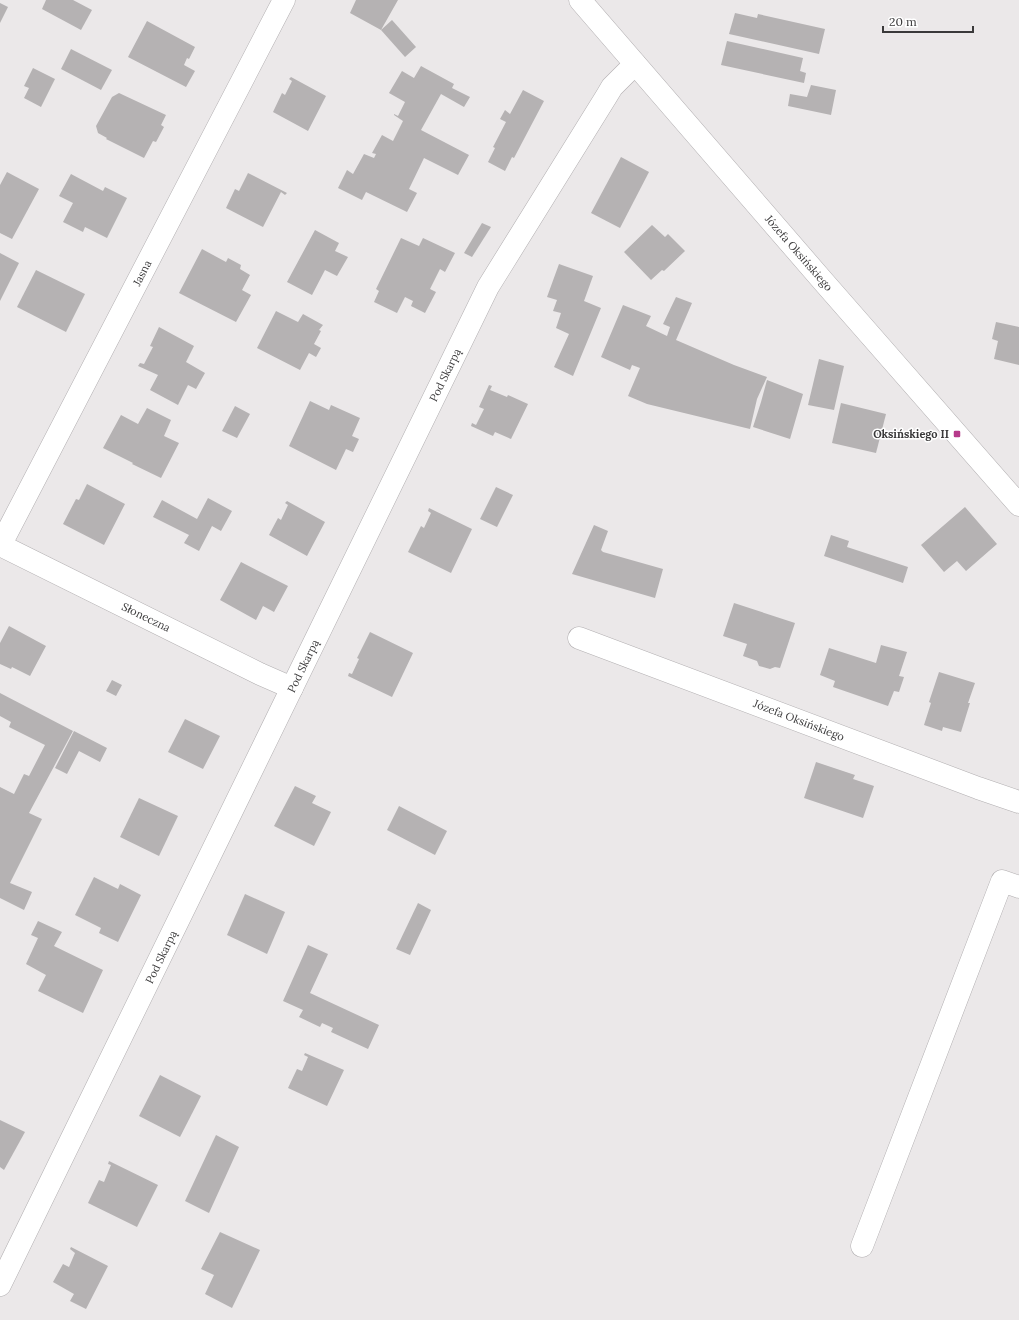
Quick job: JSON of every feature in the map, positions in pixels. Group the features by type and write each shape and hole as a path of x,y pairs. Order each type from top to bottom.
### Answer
{"street":[{"name":"Jasna","path":"0,545 284,0"},
{"name":"Józefa Oksińskiego","path":"580,0 1019,505"},
{"name":"Pod Skarpą","path":"0,1285 488,287 612,87 635,64"},
{"name":"Słoneczna","path":"0,545 260,674 292,688"},
{"name":"Józefa Oksińskiego","path":"579,638 978,788 1019,802"},
{"path":"862,1246 1002,881 1019,887"}],"building":[{"path":"46,0 73,0 92,10 81,30 42,9"},
{"path":"356,0 398,0 381,30 350,13"},
{"path":"0,3 8,7 0,23"},
{"path":"735,13 757,18 758,14 825,29 819,54 729,34"},
{"path":"392,20 416,47 405,57 381,30"},
{"path":"147,21 195,47 184,65 195,71 186,87 128,57"},
{"path":"727,41 803,58 800,71 806,73 804,83 721,65"},
{"path":"71,49 112,70 101,90 61,69"},
{"path":"421,66 454,84 452,88 470,97 464,107 441,94 421,130 469,155 458,175 424,158 409,189 417,193 407,212 366,192 362,200 338,188 347,170 353,174 364,154 374,158 376,154 372,153 382,135 393,141 403,121 394,114 398,116 405,102 389,93 402,71 414,78"},
{"path":"33,68 55,79 41,107 24,98 29,88 24,86"},
{"path":"291,77 326,96 308,131 273,112 282,93 285,95 292,81 289,79"},
{"path":"811,85 836,90 831,115 788,106 790,94 807,97"},
{"path":"523,90 544,101 514,158 512,157 505,171 488,162 495,148 493,147 506,122 500,119 505,110 510,114"},
{"path":"119,93 166,115 161,125 164,127 156,142 153,141 144,158 106,139 107,138 98,133 96,126 112,97"},
{"path":"621,157 649,172 620,228 591,213"},
{"path":"7,172 39,189 12,239 0,233 0,185"},
{"path":"248,173 287,193 285,195 281,192 263,227 226,208 235,189 239,191"},
{"path":"71,174 103,191 105,187 127,198 107,238 85,227 83,232 63,222 73,203 59,196"},
{"path":"482,223 491,227 472,257 464,253"},
{"path":"652,225 665,237 668,234 685,251 664,271 662,270 651,280 624,252"},
{"path":"315,230 339,243 335,251 348,257 337,276 325,270 312,295 287,282"},
{"path":"401,238 419,246 423,238 455,253 445,272 440,269 430,289 436,292 425,313 411,306 413,301 405,297 397,313 374,302 379,291 376,289"},
{"path":"202,249 226,262 228,258 241,265 240,269 250,275 242,290 251,295 236,322 179,293"},
{"path":"0,253 19,263 0,301"},
{"path":"559,264 593,276 584,301 601,308 573,376 554,367 569,334 556,328 561,313 553,311 557,300 547,297"},
{"path":"36,270 85,294 66,332 17,307"},
{"path":"676,297 692,303 676,340 734,365 767,377 757,399 750,429 647,404 628,396 640,368 632,365 630,370 601,357 623,305 651,316 646,326 667,336 670,327 663,324"},
{"path":"276,311 298,322 303,314 323,325 319,330 321,331 314,344 321,348 316,357 309,353 300,370 257,348"},
{"path":"996,322 1019,327 1019,365 994,359 998,341 992,339"},
{"path":"159,327 194,346 186,362 205,373 196,389 188,385 178,405 150,390 158,375 138,366 140,363 144,364 153,347 150,346"},
{"path":"819,359 844,366 834,410 808,405"},
{"path":"767,380 803,394 790,439 753,427"},
{"path":"489,385 492,386 490,390 507,397 508,395 528,404 511,439 495,432 493,436 471,426 472,423 476,425 484,409 479,407"},
{"path":"310,401 329,410 331,405 360,418 352,436 359,439 353,452 346,449 336,470 289,446"},
{"path":"841,403 886,414 876,453 832,443"},
{"path":"235,406 250,414 237,438 222,431"},
{"path":"147,408 171,420 164,436 179,443 161,478 103,448 121,415 138,424"},
{"path":"87,484 125,504 104,545 63,524 76,499 79,500"},
{"path":"496,487 513,495 497,527 480,519"},
{"path":"208,498 232,511 221,531 212,526 199,551 184,543 189,535 153,517 162,500 197,519"},
{"path":"287,501 325,522 307,556 269,535 278,518 281,520 288,505 285,503"},
{"path":"965,507 997,544 966,571 957,561 944,572 921,545"},
{"path":"429,508 472,529 451,573 408,552 421,526 424,528 431,513 428,511"},
{"path":"594,525 608,531 601,550 603,552 663,569 655,598 572,574"},
{"path":"831,535 849,541 847,547 908,567 903,583 824,556"},
{"path":"241,562 288,586 274,612 263,606 256,620 220,600"},
{"path":"734,603 795,623 780,668 775,667 770,669 759,666 757,661 743,656 747,644 723,636"},
{"path":"9,626 46,646 30,676 12,667 11,669 0,664 0,643"},
{"path":"370,632 413,653 392,697 348,676 349,673 352,674 359,659 357,658"},
{"path":"881,645 907,652 899,676 904,677 899,692 894,691 888,706 833,687 835,681 820,675 829,648 876,663"},
{"path":"939,672 975,683 968,703 970,703 961,732 943,727 942,731 924,725 931,703 929,702"},
{"path":"112,680 122,685 116,696 106,691"},
{"path":"0,693 73,731 29,813 42,819 10,883 32,892 24,910 0,898 0,787 14,794 24,774 29,776 45,745 9,727 11,722 0,716"},
{"path":"185,719 220,736 203,769 168,752"},
{"path":"74,731 107,748 100,762 79,751 67,774 55,768"},
{"path":"816,762 855,775 853,779 874,786 863,818 804,798"},
{"path":"295,786 316,796 312,803 331,812 314,846 274,826"},
{"path":"139,798 178,816 159,856 120,837"},
{"path":"399,806 447,831 435,855 387,830"},
{"path":"94,877 118,889 120,884 141,895 118,942 99,933 101,928 75,915"},
{"path":"245,894 285,912 267,954 227,935"},
{"path":"418,903 431,910 410,955 396,949"},
{"path":"38,921 62,932 54,946 103,970 83,1013 38,991 46,975 26,964 38,938 31,935"},
{"path":"308,945 328,954 310,993 379,1025 368,1049 331,1032 333,1028 322,1023 320,1027 299,1017 303,1010 283,1001"},
{"path":"305,1053 344,1070 327,1106 288,1088 297,1069 302,1071 308,1057 304,1055"},
{"path":"160,1075 201,1096 180,1137 139,1116"},
{"path":"0,1120 25,1132 4,1170 0,1167"},
{"path":"216,1135 239,1147 209,1213 185,1201"},
{"path":"109,1161 158,1185 137,1227 88,1203 99,1180 104,1182 111,1165 108,1164"},
{"path":"220,1232 260,1250 232,1308 205,1294 214,1275 201,1269"},
{"path":"71,1247 108,1266 86,1309 70,1301 74,1294 53,1282 63,1264 69,1267 75,1253 70,1249"}],"place":[{"name":"Oksińskiego II","path":"957,434"}]}
